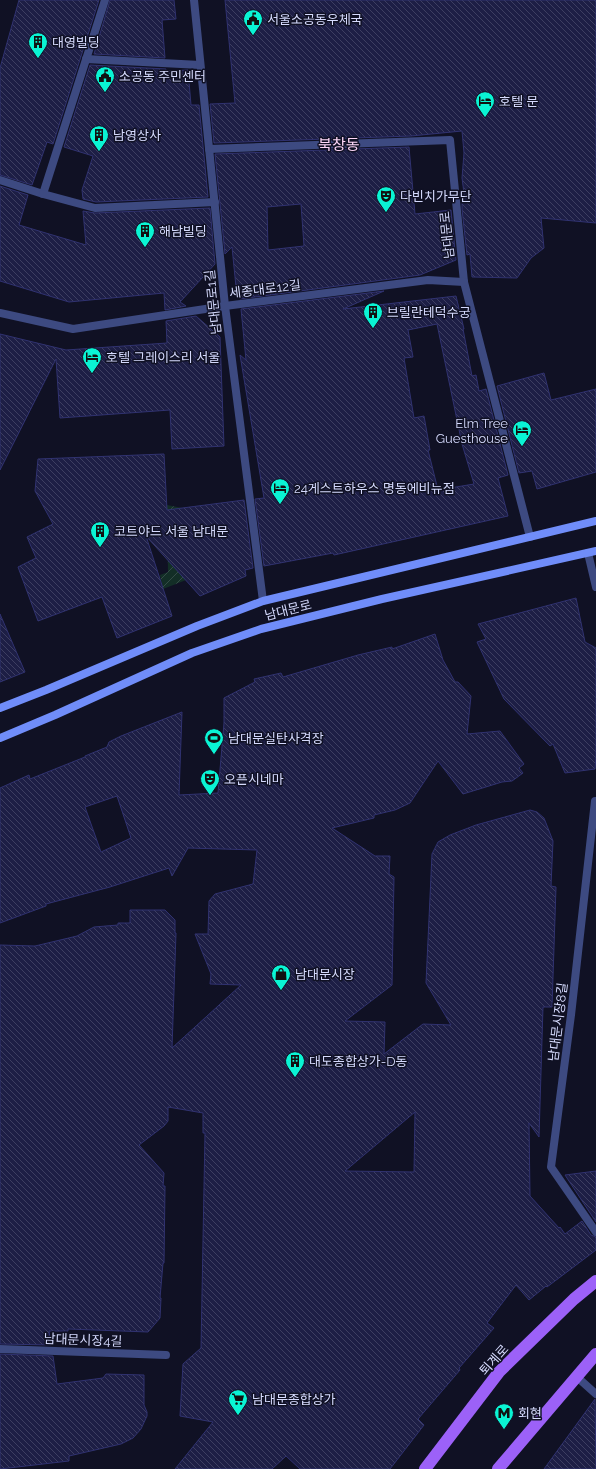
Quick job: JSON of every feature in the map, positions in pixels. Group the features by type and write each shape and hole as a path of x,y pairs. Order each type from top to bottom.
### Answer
{"main road":[{"name":"남대문로","path":"0,708 197,626 263,601 596,521"},
{"name":"남대문로","path":"0,738 55,716 192,653 261,629 382,599 592,552"},
{"name":"퇴계로","path":"425,1469 499,1372 574,1299 596,1281"},
{"path":"498,1469 596,1354"}],"street":[{"path":"43,194 105,0"},
{"name":"남대문로1길","path":"194,0 225,306 263,601"},
{"path":"86,59 200,65"},
{"name":"남대문로","path":"209,149 450,140 464,282 530,537"},
{"path":"0,180 43,194 95,208 215,202"},
{"name":"세종대로12길","path":"0,312 73,329 225,306 428,280 464,282"},
{"path":"592,552 596,587"},
{"name":"남대문시장8길","path":"595,801 571,1015 551,1167 596,1232"},
{"name":"남대문시장4길","path":"0,1349 166,1355"},
{"path":"577,1377 596,1394"}],"green space":[{"path":"167,505 182,508 186,580 163,589 160,575 168,572"}],"building":[{"path":"19,0 99,0 53,144 47,142 32,185 0,175 0,68"},
{"path":"110,0 174,0 176,19 162,20 165,58 94,54"},
{"path":"225,0 596,0 596,223 541,218 544,248 531,258 517,278 472,277 470,254 467,255 462,209 462,202 465,201 462,178 464,153 462,131 411,136 214,143 210,104 235,103"},
{"path":"90,65 166,69 166,71 188,70 191,105 199,105 208,197 96,202 83,199 82,190 93,156 64,147"},
{"path":"409,147 415,214 451,210 456,260 420,275 240,299 240,297 237,297 232,247 225,254 215,154","holes":["301,204 304,246 268,250 267,207"]},
{"path":"0,186 28,195 19,225 86,245 83,211 95,213 210,208 215,264 180,302 186,306 165,310 164,293 69,302 0,281"},
{"path":"384,291 343,309 456,296 464,329 472,376 476,375 479,391 486,389 508,475 498,478 508,516 334,555 333,553 264,566 255,499 264,498 240,355 246,360 241,309","holes":["437,324 462,444 474,484 438,490 428,450 430,450 424,416 414,418 404,358 413,357 408,330"]},
{"path":"196,316 220,337 224,446 172,449 170,410 60,418 56,359 0,470 0,334 66,350 167,343 166,321"},
{"path":"544,373 551,400 596,389 596,472 537,489 532,471 519,473 497,386"},
{"name":"코트야드 서울 남대문","path":"164,454 167,510 244,500 253,568 245,570 246,576 200,596 146,536 172,616 117,638 102,597 38,621 18,567 36,558 27,537 53,524 35,491 38,459"},
{"path":"576,598 585,642 596,648 596,757 595,769 565,773 553,744 550,746 504,699 477,642 486,639 478,624"},
{"path":"0,614 25,672 0,682"},
{"name":"남대문시장","path":"435,634 443,660 455,682 458,682 471,696 467,734 500,731 524,764 519,768 523,773 512,781 502,782 463,794 438,761 410,803 395,810 374,815 374,818 332,828 375,856 390,856 389,874 394,877 392,985 345,1021 385,1022 384,1054 423,1024 451,1025 426,983 432,854 438,842 450,835 476,825 530,810 537,812 544,818 553,841 551,886 556,887 552,1007 543,1007 539,1137 529,1123 530,1196 565,1234 582,1221 591,1235 596,1237 596,1250 529,1300 516,1285 487,1323 494,1328 459,1368 460,1370 418,1419 424,1425 390,1469 300,1469 286,1456 272,1469 175,1469 213,1422 180,1416 183,1364 201,1348 205,1133 203,1133 203,1113 168,1107 168,1121 164,1126 139,1145 164,1173 163,1186 165,1186 164,1263 160,1298 160,1318 148,1332 68,1329 68,1331 49,1331 51,1345 0,1344 0,945 35,946 77,936 94,927 118,925 118,923 130,923 130,910 165,910 175,920 176,933 172,1048 241,985 210,984 211,974 195,934 208,934 209,901 215,894 253,884 257,850 188,848 172,876 169,868 110,887 46,904 46,906 0,923 0,788 29,775 30,779 85,757 107,747 109,742 121,736 182,712 179,795 218,793 224,723 224,698 255,682 254,679 281,673 283,677 358,655 392,647 392,649","holes":["117,796 131,838 101,852 85,807","415,1112 414,1172 345,1171"]},
{"path":"596,1171 596,1222 565,1175"},
{"path":"0,1354 53,1356 57,1384 103,1378 106,1374 144,1375 144,1405 147,1416 141,1429 133,1438 121,1444 69,1456 69,1461 0,1469"},
{"path":"595,1399 596,1469 544,1469"}],"place":[{"name":"서울소공동우체국","path":"253,36"},
{"name":"대영빌딩","path":"38,59"},
{"name":"소공동 주민센터","path":"105,93"},
{"name":"호텔 문","path":"485,118"},
{"name":"남영상사","path":"99,152"},
{"name":"다빈치가무단","path":"386,213"},
{"name":"해남빌딩","path":"145,248"},
{"name":"브릴란테덕수궁","path":"373,329"},
{"name":"호텔 그레이스리 서울","path":"92,374"},
{"name":"Elm Tree Guesthouse","path":"522,447"},
{"name":"24게스트하우스 명동에비뉴점","path":"280,505"},
{"name":"코트야드 서울 남대문","path":"100,548"},
{"name":"남대문실탄사격장","path":"214,755"},
{"name":"오픈시네마","path":"210,796"},
{"name":"남대문시장","path":"281,991"},
{"name":"대도종합상가-D동","path":"295,1078"},
{"name":"남대문종합상가","path":"238,1416"},
{"name":"회현","path":"504,1430"}],"district":[{"name":"북창동","path":"339,145"}]}
